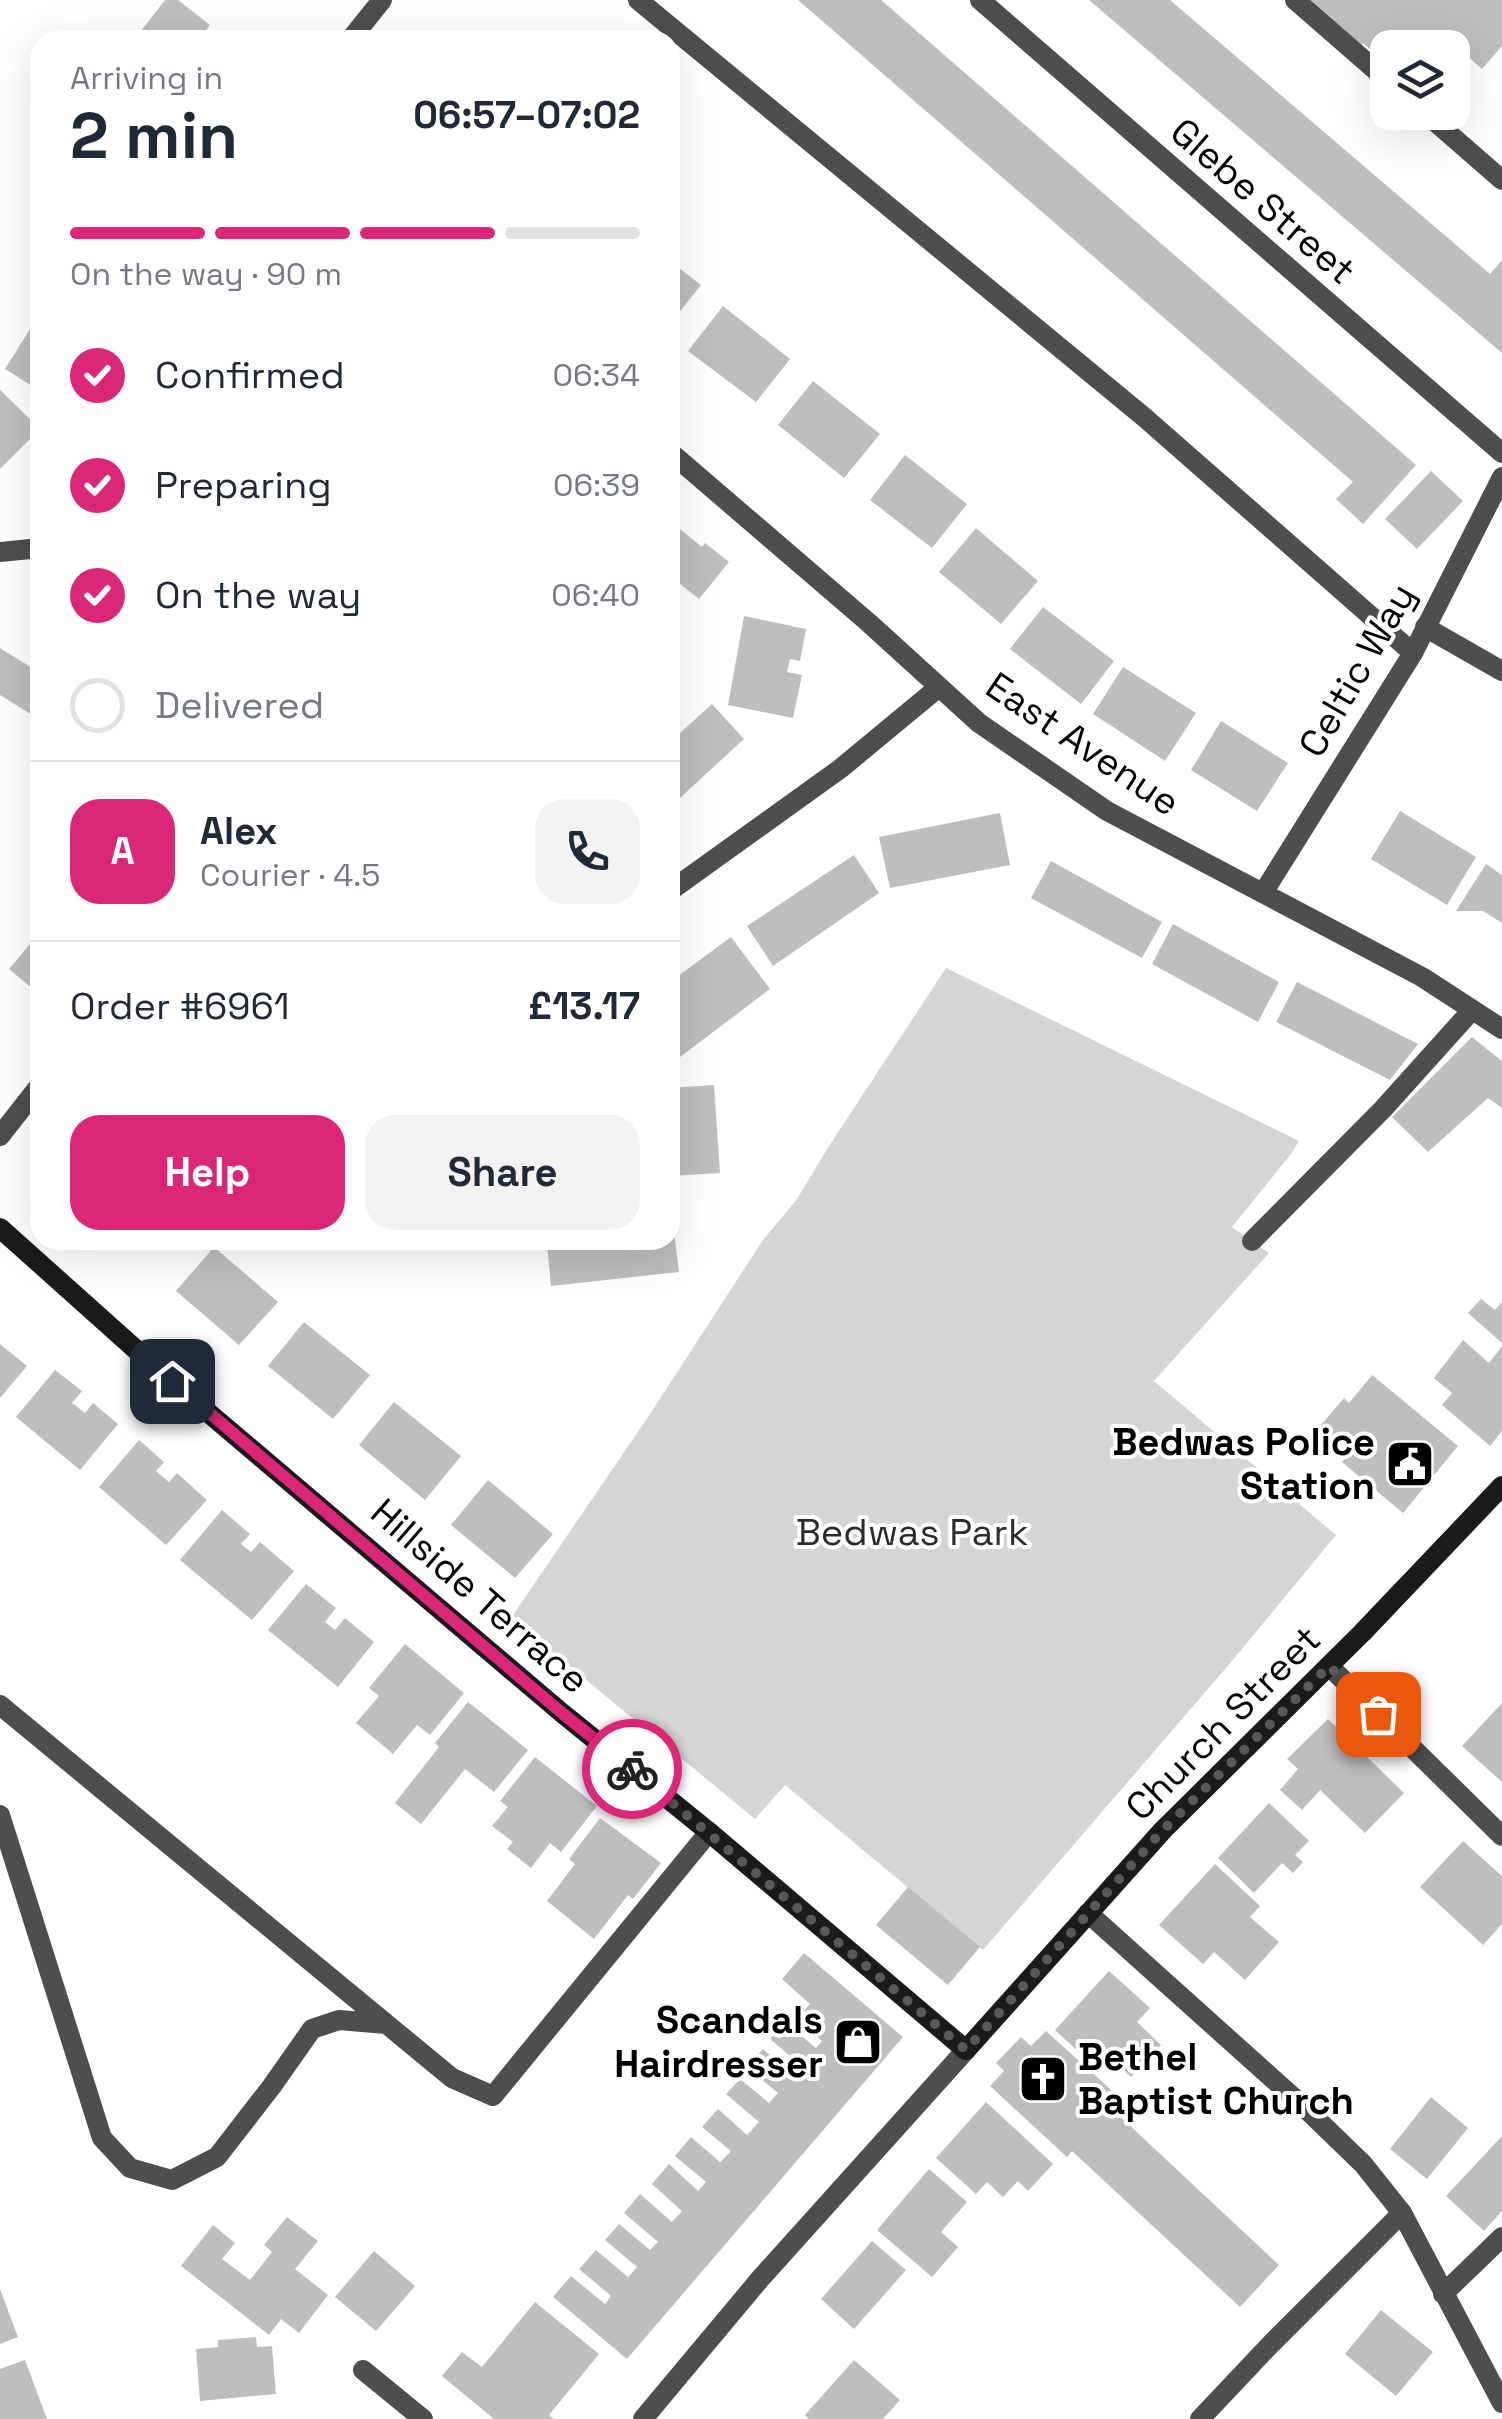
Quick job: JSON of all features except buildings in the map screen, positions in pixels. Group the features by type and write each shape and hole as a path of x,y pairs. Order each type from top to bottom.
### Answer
{"street":[{"path":"358,30 382,0"},
{"path":"638,0 674,30"},
{"name":"Glebe Street","path":"980,0 1502,454"},
{"path":"1295,0 1370,65"},
{"path":"680,35 1144,417 1413,652"},
{"path":"1445,130 1502,180"},
{"name":"East Avenue","path":"680,461 979,723 1107,811 1422,976 1502,1029"},
{"name":"Celtic Way","path":"1263,893 1413,652 1502,477"},
{"path":"0,552 30,549"},
{"path":"1426,627 1502,672"},
{"path":"680,885 840,769 940,686"},
{"path":"1252,1241 1383,1108 1472,1010"},
{"path":"0,1136 30,1098"},
{"name":"Hillside Terrace","path":"0,1228 186,1393 562,1713 710,1832 966,2050"},
{"name":"Church Street","path":"643,2419 760,2279 1163,1830 1329,1666 1502,1486"},
{"path":"1329,1666 1502,1836"},
{"path":"0,1705 452,2078 493,2096 710,1832"},
{"path":"0,1815 102,2138 130,2168 172,2180 217,2156 312,2029 338,2020 386,2024"},
{"path":"1088,1912 1363,2164 1402,2214 1502,2403"},
{"path":"1200,2419 1402,2214"},
{"path":"1444,2294 1502,2236"},
{"path":"363,2370 422,2419"}],"green space":[{"name":"Bedwas Park","path":"946,968 1299,1141 1232,1227 1269,1253 1154,1381 1336,1535 983,1950 785,1785 755,1819 511,1618 763,1240 797,1199"}],"way so far":[{"path":"632,1769 966,2050 1163,1830 1329,1666 1378,1714"}],"place":[{"name":"Bedwas Police Station","path":"1410,1464"},
{"name":"Scandals Hairdresser","path":"858,2042"},
{"name":"Bethel Baptist Church","path":"1043,2079"}],"route":[{"path":"172,1381 632,1769"}]}
